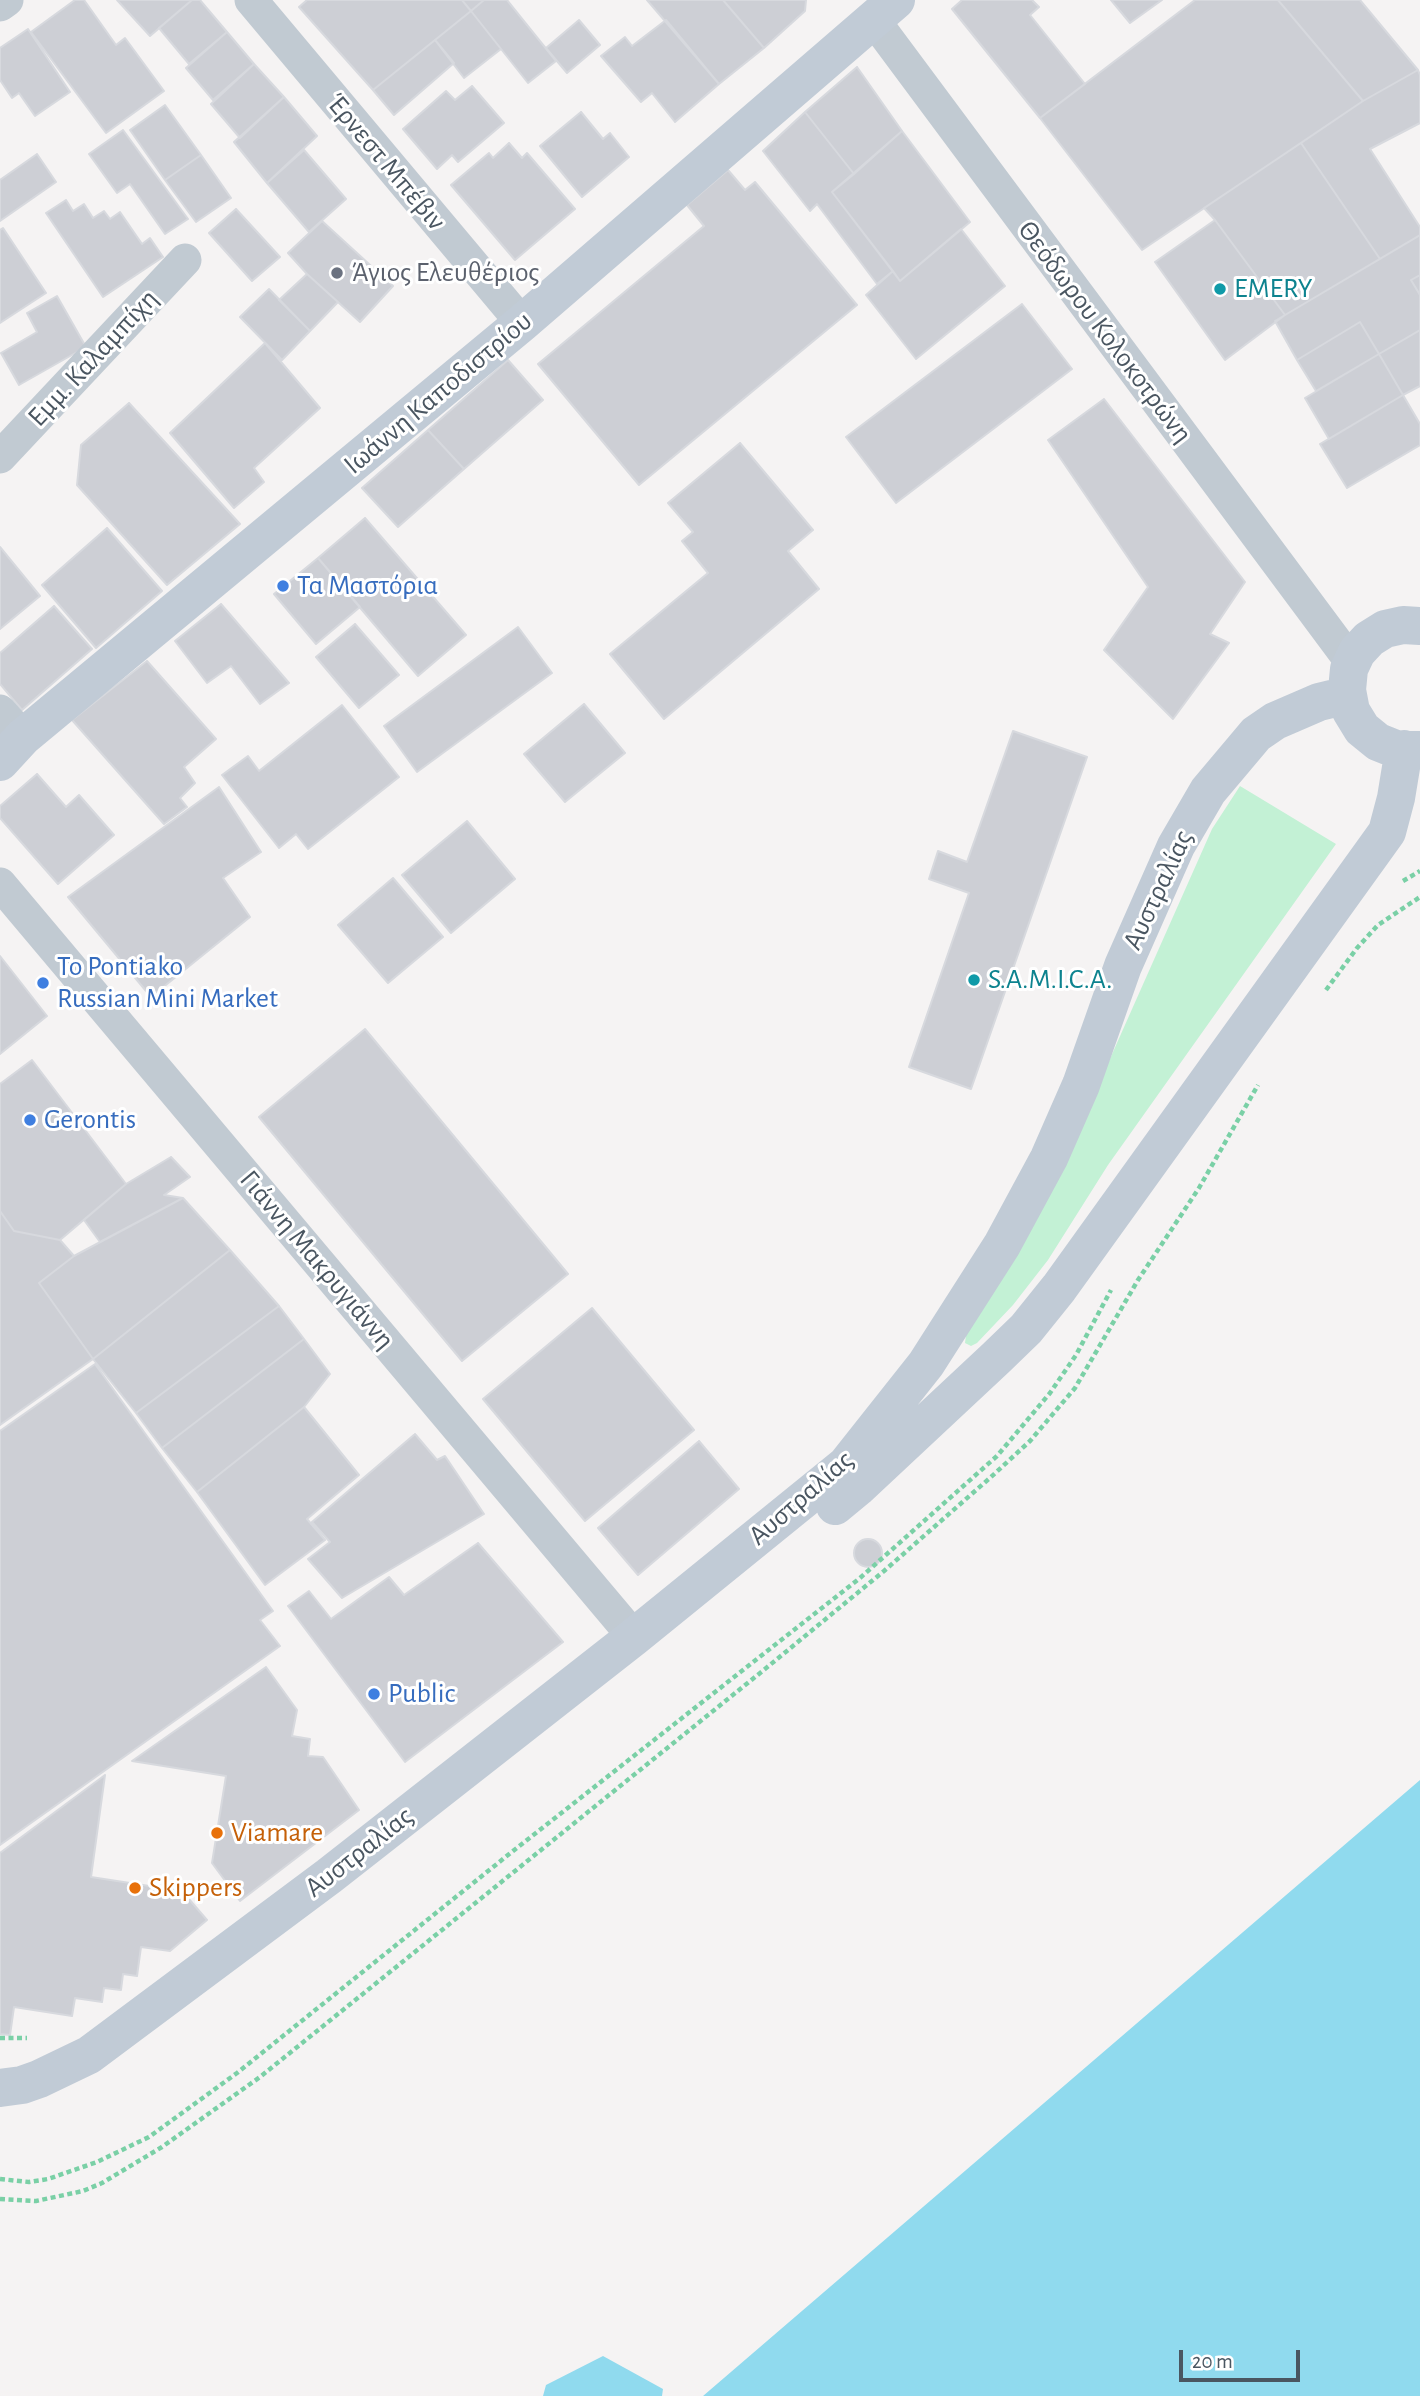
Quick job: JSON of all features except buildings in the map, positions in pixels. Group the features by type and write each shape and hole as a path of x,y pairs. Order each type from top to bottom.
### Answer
{"main road":[{"name":"Ιωάννη Καποδιστρίου","path":"8,737 522,323 876,6"},
{"path":"1350,679 1357,652 1369,639 1385,629 1419,625"},
{"name":"Αυστραλίας","path":"0,2109 40,2098 102,2069 131,2050 687,1624 858,1487 1026,1329 1059,1288 1387,832 1412,749 1398,750 1378,742 1362,729 1351,711 1350,679"},
{"name":"Αυστραλίας","path":"0,2088 39,2079 89,2055 329,1876 634,1637 846,1465 926,1364 1002,1245 1049,1158 1081,1085 1123,966 1176,846 1208,791 1256,734 1275,721 1319,702 1350,679"}],"street":[{"path":"0,5 7,0"},
{"name":"Έρνεστ Μπέβιν","path":"251,0 522,323"},
{"name":"Θεόδωρου Κολοκοτρώνη","path":"876,6 1350,679"},
{"name":"Εμμ. Καλαμπίχη","path":"0,457 186,260"},
{"name":"Γιάννη Μακρυγιάννη","path":"0,884 634,1637"}],"path":[{"path":"1322,996 1357,948 1378,925 1420,897"},
{"path":"0,2199 36,2201 83,2191 103,2183 162,2147 260,2077 765,1669 972,1494 1030,1441 1075,1388 1138,1280 1199,1188 1261,1079"},
{"path":"0,2179 29,2182 48,2179 121,2151 149,2137 247,2065 897,1547 997,1456 1050,1393 1076,1355 1102,1303"},
{"path":"0,2038 33,2038"}],"green space":[{"path":"1240,786 1336,844 1108,1165 1048,1260 1013,1305 971,1346 965,1343 966,1335 1073,1142 1212,829"}],"water":[{"path":"1420,1780 1420,2396 703,2396"},
{"path":"603,2356 663,2389 662,2396 543,2396 546,2385"}],"place":[{"name":"Άγιος Ελευθέριος","path":"337,273"},
{"name":"EMERY","path":"1220,289"},
{"name":"Τα Μαστόρια","path":"283,586"},
{"name":"S.A.M.I.C.A.","path":"974,980"},
{"name":"To Pontiako Russian Mini Market","path":"43,983"},
{"name":"Gerontis","path":"30,1120"},
{"name":"Public","path":"374,1694"},
{"name":"Viamare","path":"217,1833"},
{"name":"Skippers","path":"135,1888"}]}
